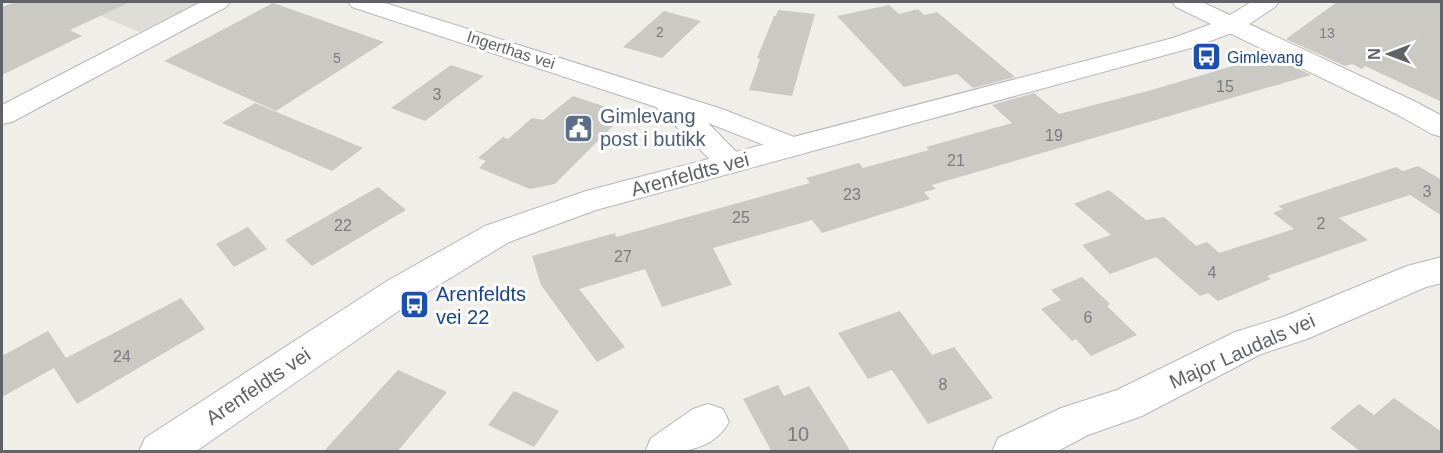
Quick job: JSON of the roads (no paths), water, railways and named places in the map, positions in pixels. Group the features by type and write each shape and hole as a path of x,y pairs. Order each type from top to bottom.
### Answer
{"street":[{"path":"2,116 218,2"},
{"name":"Ingerthas vei","path":"360,2 737,123 792,147"},
{"path":"1184,2 1406,108 1442,128"},
{"name":"Arenfeldts vei","path":"160,452 400,291 497,234 586,202 1182,43 1232,25 1267,2"},
{"name":"Ingerthas vei","path":"661,100 686,118 732,163"},
{"name":"Major Laudals vei","path":"1013,452 1076,421 1128,404 1248,343 1294,328 1419,275 1442,270"},
{"path":"666,452 708,422"}],"place":[{"name":"Gimlevang","path":"1206,57"},
{"name":"Gimlevang post i butikk","path":"579,128"},
{"name":"Arenfeldts vei 22","path":"415,305"}]}
